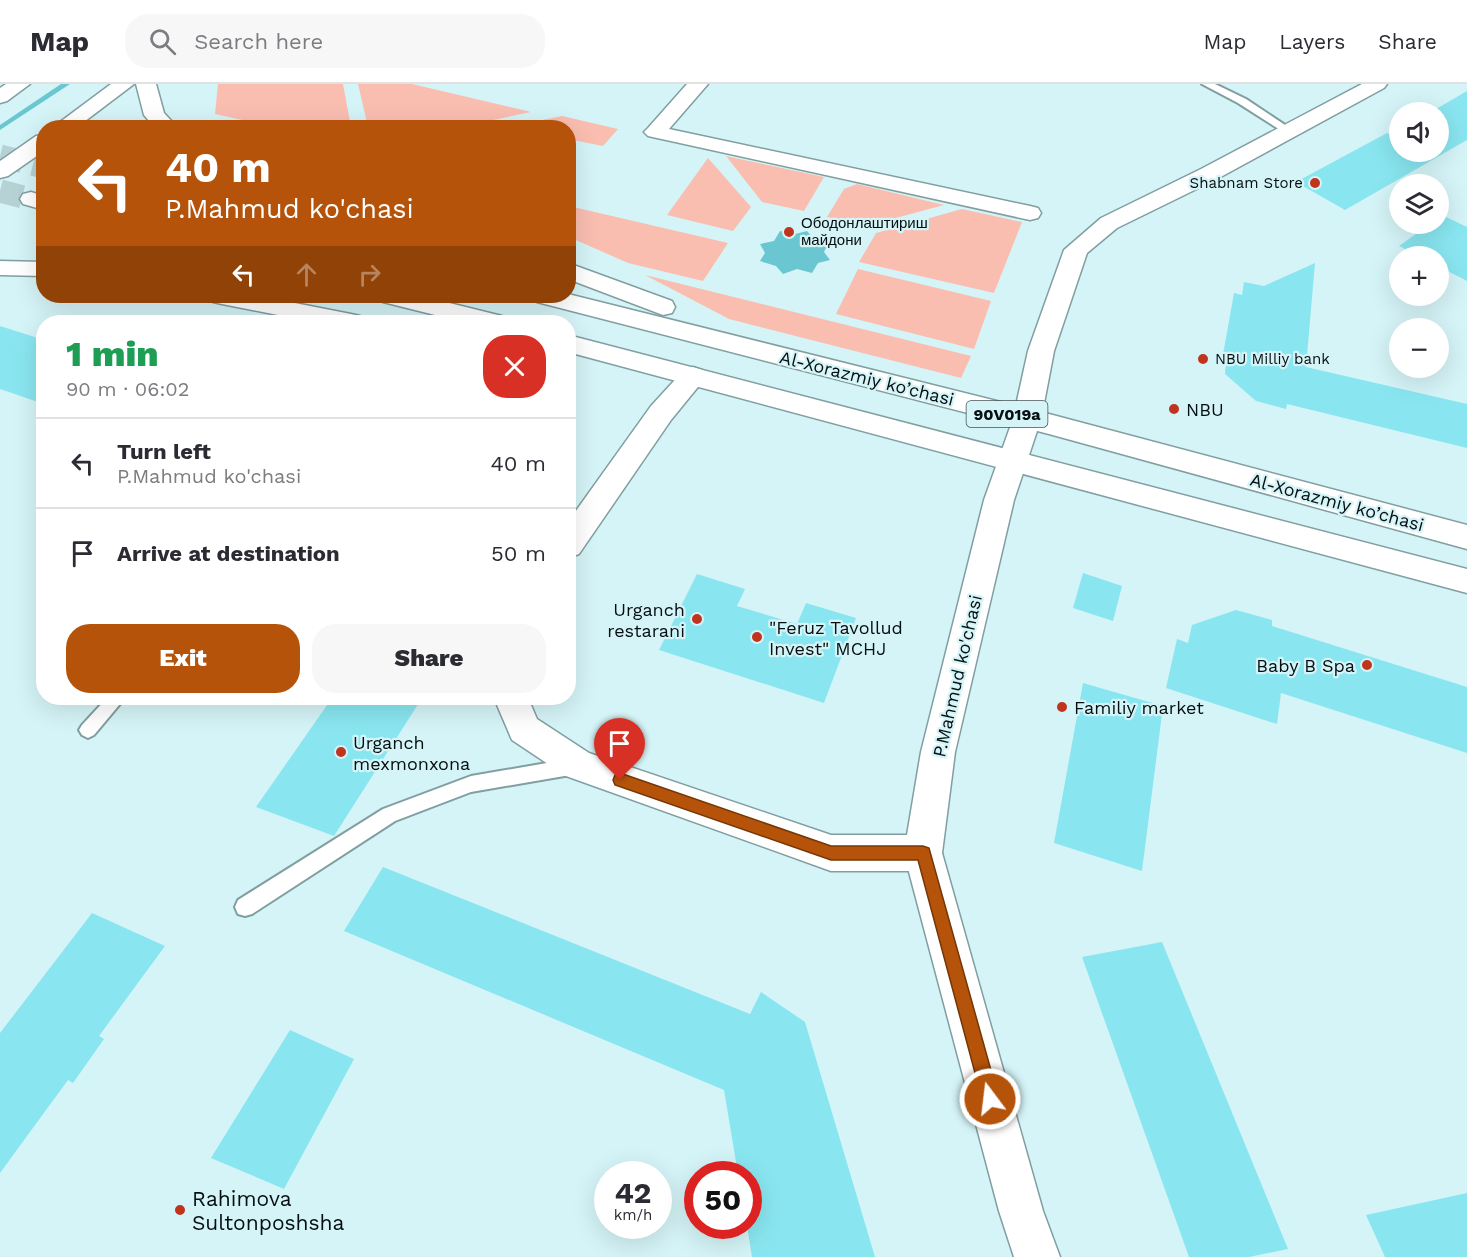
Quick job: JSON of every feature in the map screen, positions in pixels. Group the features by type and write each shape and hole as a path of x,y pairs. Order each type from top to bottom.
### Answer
{"main road":[{"path":"0,97 20,84"},
{"path":"74,120 124,84"},
{"path":"146,84 154,115 159,120"},
{"path":"698,84 654,132 1030,213"},
{"name":"P.Mahmud ko'chasi","path":"1037,1257 1021,1211 923,853 938,752 999,500 1027,419 1041,351 1076,250 1109,224 1209,174 1377,84"},
{"path":"0,171 36,146"},
{"path":"0,268 36,268"},
{"path":"576,273 801,361"},
{"path":"257,303 316,315"},
{"path":"419,303 466,315"},
{"name":"Al-Xorazmiy ko’chasi","path":"573,303 1027,419 1467,537"},
{"name":"90V019a","path":"576,345 1467,581"},
{"path":"576,360 693,376"},
{"path":"576,535 661,413 693,376"},
{"path":"515,705 524,729 578,765 831,853 923,853"}],"lane":[{"path":"1207,84 1242,101 1289,131"},
{"path":"88,730 111,705"},
{"path":"245,907 389,815 471,784 578,765"}],"shaded area":[{"path":"218,84 343,84 350,120 243,120 215,114"},
{"path":"358,84 412,84 531,112 493,120 366,120"},
{"path":"562,116 618,129 603,146 576,141 576,120 542,120"},
{"path":"726,156 824,177 804,211 762,202"},
{"path":"708,158 751,207 733,231 667,215"},
{"path":"857,184 944,205 870,225 827,217 844,189"},
{"path":"576,208 728,243 703,281 628,263 576,240"},
{"path":"962,209 1022,222 994,293 859,262 876,233"},
{"path":"858,269 991,301 974,349 836,314"},
{"path":"645,275 971,356 961,378 729,319"}],"water":[{"path":"780,231 795,234 807,231 814,239 829,242 824,252 830,260 818,263 812,273 797,269 783,274 776,266 760,261 765,253 760,244 774,241"}],"building":[{"path":"1467,91 1467,140 1449,150 1449,102"},
{"path":"1387,133 1389,134 1389,162 1429,162 1408,174 1389,174 1389,185 1345,210 1296,182"},
{"path":"1449,218 1467,227 1467,281 1449,272 1449,246 1399,246 1416,234 1449,234"},
{"path":"1315,263 1306,367 1467,404 1467,448 1287,404 1286,409 1256,401 1225,374 1226,361 1222,360 1234,293 1242,295 1244,282 1264,286"},
{"path":"0,326 36,337 36,401 0,389"},
{"path":"1083,573 1122,586 1113,621 1073,608"},
{"name":"\"Feruz Tavollud Invest\" MCHJ","path":"697,574 745,589 737,606 797,624 806,603 856,618 824,703 659,650"},
{"path":"1236,610 1272,620 1272,626 1467,687 1467,753 1281,693 1277,724 1166,688 1177,639 1188,643 1192,625"},
{"path":"1083,683 1163,706 1142,871 1054,843"},
{"name":"Urganch mexmonxona","path":"327,705 418,705 334,836 256,807"},
{"path":"383,867 750,1014 761,992 805,1022 875,1257 752,1257 749,1239 762,1239 762,1161 736,1161 724,1090 344,931"},
{"path":"92,913 165,946 99,1036 104,1039 73,1083 68,1080 0,1173 0,1033"},
{"path":"1162,942 1288,1249 1249,1257 1189,1257 1082,957"},
{"path":"290,1030 354,1059 284,1189 211,1158"},
{"path":"1467,1193 1467,1257 1385,1257 1366,1215"}],"waterway":[{"path":"0,128 66,84"}],"tunnel":[{"path":"0,156 36,165"},
{"path":"0,191 31,199"}],"place":[{"name":"Shabnam Store","path":"1315,183"},
{"name":"Ободонлаштириш майдони","path":"789,232"},
{"name":"NBU Milliy bank","path":"1203,359"},
{"name":"NBU","path":"1174,409"},
{"name":"Urganch restarani","path":"697,619"},
{"name":"\"Feruz Tavollud Invest\" MCHJ","path":"757,637"},
{"name":"Baby B Spa","path":"1367,665"},
{"name":"Familiy market","path":"1062,707"},
{"name":"Urganch mexmonxona","path":"341,752"},
{"name":"Rahimova Sultonposhsha","path":"180,1210"}],"route":[{"path":"620,780 831,853 923,853 990,1099"}]}
